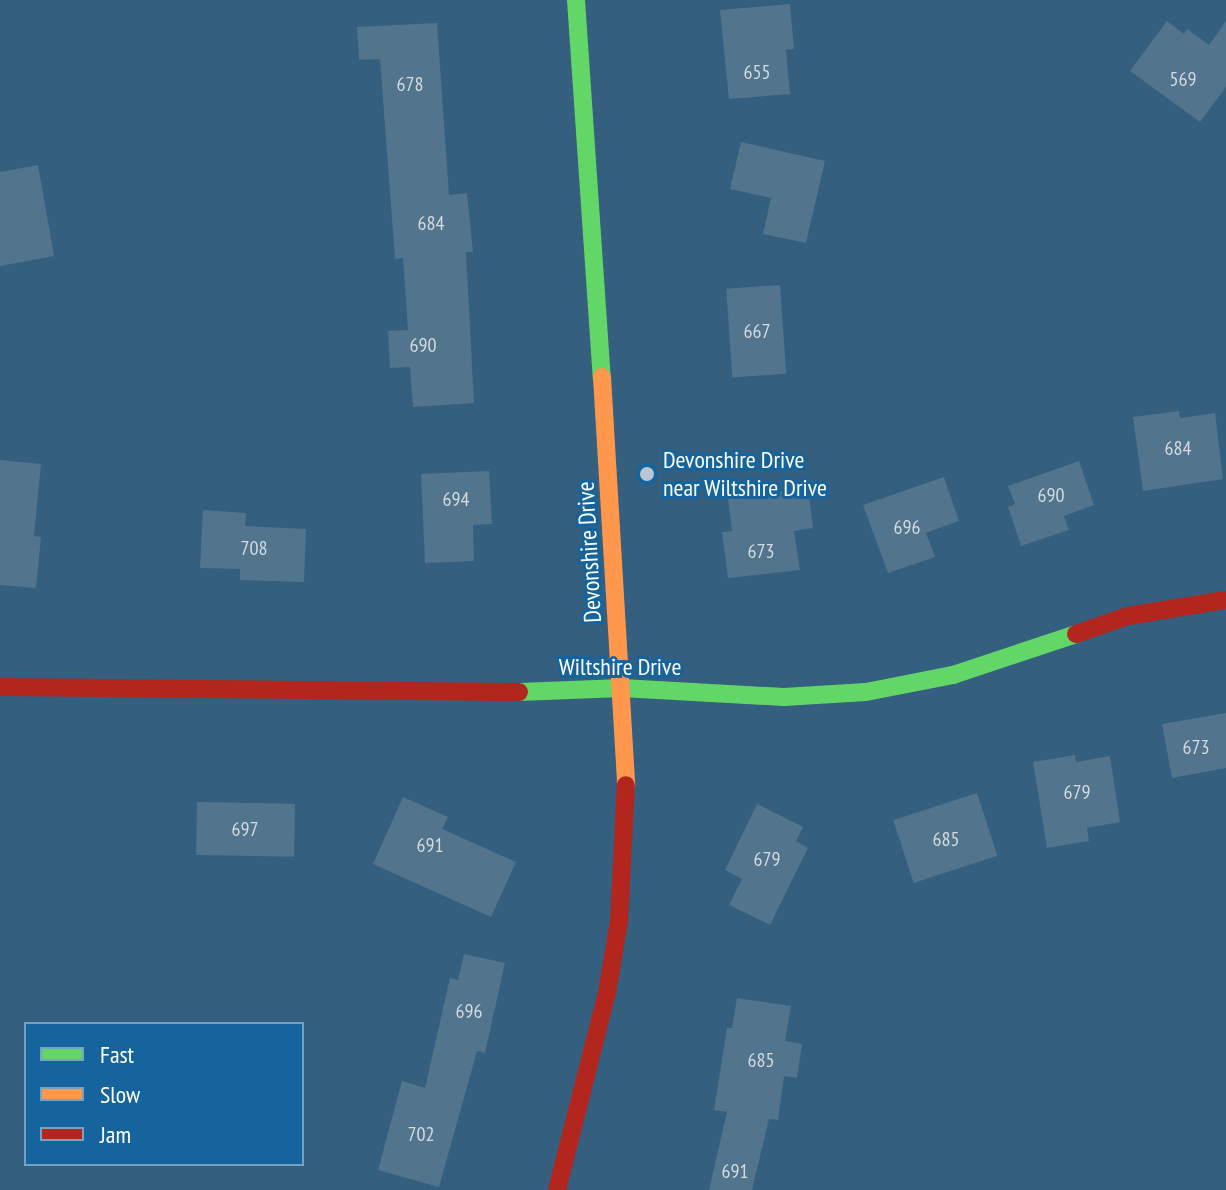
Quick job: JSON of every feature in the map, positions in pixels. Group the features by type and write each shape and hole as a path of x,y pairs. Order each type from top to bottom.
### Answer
{"street":[{"name":"Devonshire Drive","path":"557,1190 607,993 619,921 627,811 622,688 576,0"},
{"name":"Wiltshire Drive","path":"0,687 505,692 622,688 784,697 866,692 953,675 1128,616 1226,600"}],"building":[{"path":"790,4 794,49 786,50 790,94 729,99 720,10"},
{"path":"1167,21 1184,34 1187,29 1209,45 1226,21 1226,87 1200,122 1130,71"},
{"path":"437,23 449,195 467,193 473,252 466,252 474,403 413,407 410,367 390,368 388,331 408,330 403,258 395,259 380,59 359,60 357,27"},
{"path":"741,142 825,161 806,243 763,234 771,198 730,189"},
{"path":"38,165 54,256 0,266 0,172"},
{"path":"780,285 786,374 732,378 726,289"},
{"path":"1179,411 1180,418 1215,413 1223,479 1143,491 1133,417"},
{"path":"0,460 41,464 34,536 41,537 36,588 0,585"},
{"path":"1079,461 1094,505 1064,516 1069,530 1021,546 1008,507 1015,504 1008,486"},
{"path":"489,471 492,524 473,525 474,561 425,563 421,474"},
{"path":"944,477 959,521 926,533 935,557 888,573 863,505"},
{"path":"808,488 813,528 794,531 800,570 728,578 722,532 732,531 728,498"},
{"path":"203,510 246,513 245,526 306,529 304,582 240,580 240,569 200,568"},
{"path":"1226,713 1226,768 1172,778 1162,724"},
{"path":"1075,755 1076,762 1110,756 1120,822 1087,828 1089,841 1047,848 1033,762"},
{"path":"977,793 997,856 914,883 893,820"},
{"path":"403,797 448,817 442,829 516,862 491,917 373,864"},
{"path":"197,802 295,804 294,857 196,855"},
{"path":"757,804 803,827 796,841 808,848 770,925 729,905 742,879 725,870"},
{"path":"464,954 505,963 485,1053 477,1051 439,1187 378,1170 402,1081 425,1088 450,978 458,980"},
{"path":"737,998 791,1006 785,1041 802,1044 797,1078 784,1076 778,1120 769,1119 752,1190 709,1190 727,1112 714,1110 727,1028 732,1028"}],"traffic: fast":[{"path":"576,0 602,377"},
{"path":"519,692 622,688 784,697 866,692 953,675 1076,634"}],"traffic: slow":[{"path":"602,377 626,785"}],"traffic: jam":[{"path":"1076,634 1128,616 1226,600"},
{"path":"0,687 519,692"},
{"path":"557,1190 607,993 619,921 626,785"}],"place":[{"name":"Devonshire Drive near Wiltshire Drive","path":"647,474"}]}
